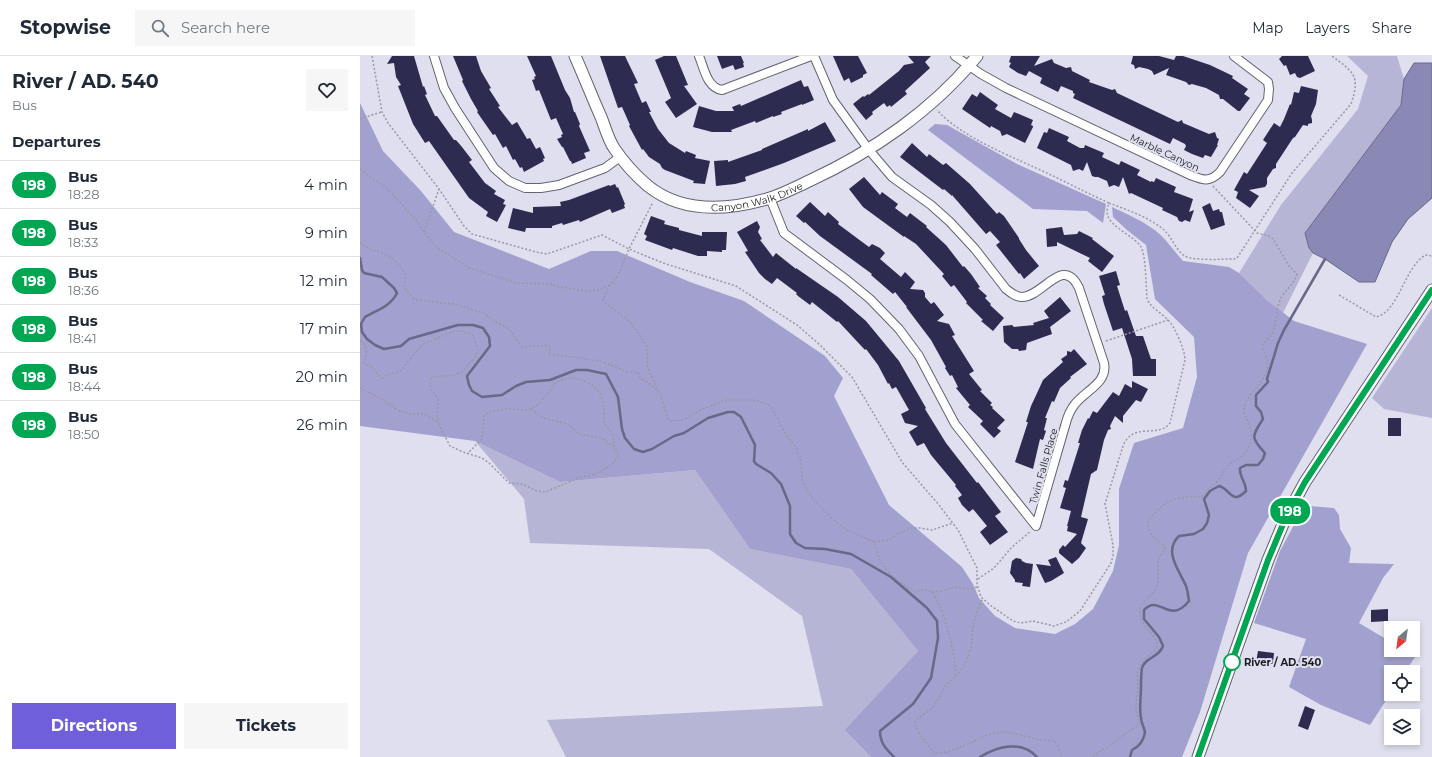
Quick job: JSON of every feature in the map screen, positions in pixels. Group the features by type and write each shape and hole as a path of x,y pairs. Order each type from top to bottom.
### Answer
{"street":[{"path":"434,56 444,88 459,114 494,168 509,180 524,188 553,186 605,168 620,157"},
{"name":"Canyon Walk Drive","path":"575,56 613,146 631,170 658,193 681,202 713,208 737,206 770,198 835,169 869,150 930,103 978,56"},
{"path":"699,56 710,85 722,90 811,56"},
{"path":"814,56 833,100 869,150"},
{"name":"Marble Canyon","path":"955,56 1006,88 1190,175 1199,179 1208,180 1214,178 1220,172 1268,100 1268,82 1234,56"},
{"name":"Twin Falls Place","path":"869,150 892,177 931,205 950,222 975,249 1011,294 1017,297 1026,297 1061,275 1068,275 1074,279 1079,288 1104,363 1104,375 1100,381 1078,401 1071,410 1036,526"},
{"name":"Twin Falls Place","path":"770,198 784,233 864,294 899,329 919,356 955,424 1036,526"},
{"path":"1198,757 1268,560 1286,517 1305,482 1432,290"}],"path":[{"path":"372,56 382,112 388,123 468,230 477,236 542,254 552,254 602,235 629,249 663,263 736,286 782,315 811,337 852,377 902,462 954,523 977,568 978,587 983,598 990,605 1016,622 1021,623 1033,621 1054,626 1066,622 1084,605 1112,559 1113,545 1105,504 1125,442 1133,433 1166,427 1173,418 1185,357 1174,328 1168,320 1150,305 1147,299 1144,255 1142,247 1109,218 1107,212 1109,203"},
{"path":"930,103 942,116 956,127 976,138 1053,175 1086,193 1140,216 1160,227 1169,235 1184,256 1190,258 1237,258 1295,169 1351,104 1355,89 1354,75 1349,69 1332,56"},
{"path":"360,119 382,112"},
{"path":"360,169 386,187 434,245 469,268 517,283 551,284 559,287 588,291 598,290 610,285"},
{"path":"1093,757 1098,751 1105,749 1138,726 1139,723 1136,710 1138,671 1144,660 1154,651 1157,644 1156,640 1143,623 1140,616 1140,609 1144,600 1156,589 1159,582 1159,558 1164,552 1165,548 1151,534 1148,527 1149,521 1154,512 1174,499 1203,495 1219,479 1226,467 1243,456 1249,447 1251,430 1243,408 1252,392 1262,382 1268,361 1267,355 1262,348 1263,343 1272,334 1276,322 1279,302 1282,296 1295,281 1296,274 1288,266 1273,239 1269,236 1259,234 1254,231 1208,180"},
{"path":"424,232 438,189"},
{"path":"658,193 629,249 618,275 610,285 603,299 628,320 647,347 646,366 659,393 668,418 672,421 683,420 700,410 726,400 755,400 768,405 773,410 784,431 796,448 800,457 803,483 815,502 836,522 847,530 874,542 893,538 897,534 911,528 932,530 954,523"},
{"path":"360,242 367,248 392,258 406,277 404,286 405,289 414,299 454,304 483,312 496,322 509,329 522,347 548,345 550,348 549,353 551,354 600,361 628,372 638,372 640,377 655,387 659,393"},
{"path":"1339,295 1376,316 1379,316 1390,307 1418,260 1426,255 1432,256"},
{"path":"1098,344 1168,320"},
{"path":"360,341 366,346 367,356 364,363 374,368 381,378 383,378 389,374 397,373 402,370 403,366 412,358 423,344 454,332 460,331 471,333 478,349 477,353 467,367 458,374 433,377 430,380 430,387 438,399 438,424 448,444 456,450 482,458 509,483 522,484 537,491 545,492 581,478 594,475 612,465 619,455 614,447 602,438 580,434 568,424 542,417 531,408"},
{"path":"467,454 482,439 484,415 506,409 523,410 531,408 547,396 554,384 561,380 576,378 593,385 602,396 605,413 604,423 613,435 614,447"},
{"path":"360,388 382,399 397,410 412,414 424,414 438,424"},
{"path":"978,579 994,568 1012,547 1036,526"},
{"path":"874,542 880,561 886,569 916,592 929,590 934,594 942,612 952,647 955,663 954,677"},
{"path":"931,592 942,591 954,587 967,589 978,587"},
{"path":"983,598 974,623 969,653 960,672 947,685 933,707 915,721 915,725 933,752 936,754 962,749 983,736 1002,731 1055,741 1061,757"}],"shaded area":[{"path":"1347,56 1397,56 1404,79 1401,105 1305,233 1309,248 1313,253 1283,313 1268,301 1239,273 1281,205 1358,109 1368,76"},
{"path":"1414,63 1432,63 1432,198 1408,219 1392,242 1375,282 1359,282 1325,259 1313,253 1309,248 1305,233 1401,105 1404,79"},
{"path":"360,103 383,151 421,191 454,232 549,269 591,251 617,251 690,282 744,301 825,356 843,378 834,396 889,505 962,567 973,584 979,598 995,616 1015,628 1055,634 1075,624 1093,609 1113,571 1119,545 1119,489 1134,443 1183,428 1197,377 1194,337 1155,299 1146,245 1113,217 1112,207 1151,227 1167,241 1183,261 1229,267 1239,273 1268,301 1294,321 1367,344 1248,553 1200,712 1182,757 871,757 845,730 918,651 851,569 750,549 695,470 560,482 475,441 360,426"},
{"path":"935,124 947,125 1017,164 1106,204 1103,223 1087,211 1033,209 928,130"},
{"path":"1432,308 1432,418 1384,409 1372,398"},
{"path":"475,441 560,482 695,470 750,549 851,569 918,651 846,730 871,757 566,757 547,720 823,706 802,616 709,549 530,543 524,499"},
{"path":"1309,506 1334,508 1339,515 1340,529 1351,548 1349,563 1394,564 1383,578 1359,623 1384,638 1384,657 1415,657 1410,665 1384,665 1384,701 1386,701 1370,725 1321,705 1289,687 1306,639 1254,623 1280,551 1303,508"}],"building":[{"path":"392,56 414,56 423,87 424,86 427,94 425,95 435,116 437,116 454,140 456,140 472,160 469,162 485,183 496,191 494,194 505,200 503,204 506,205 497,222 486,216 488,212 469,198 429,141 425,143 413,124 398,86 401,85 396,77 394,63 387,64"},
{"path":"453,56 476,56 481,71 491,88 489,89 500,106 498,107 512,125 517,122 527,139 530,138 536,149 540,147 545,158 543,159 544,161 524,172 522,167 520,168 515,159 513,160 506,146 503,148 495,134 493,135 477,112 478,111 462,81 463,80"},
{"path":"527,56 551,56 565,90 570,98 574,112 580,124 579,126 590,151 584,153 586,158 572,164 557,139 562,137 561,135 563,134 556,118 551,120 539,90 536,91 532,80 535,79 534,77 536,76"},
{"path":"600,56 625,56 638,83 634,84 642,103 646,101 651,112 649,112 658,129 669,143 685,153 686,151 696,155 695,158 710,161 705,184 693,183 694,181 665,170 660,164 649,157 643,149 642,150 629,126 630,125 622,107 618,108"},
{"path":"664,56 676,56 688,85 684,86 697,104 676,118 665,102 671,98 655,60"},
{"path":"717,56 741,56 744,67 735,70 733,65 722,69"},
{"path":"833,56 858,56 867,73 863,75 863,77 851,83 849,78 844,81"},
{"path":"908,56 931,56 925,62 930,68 905,91 907,94 891,107 890,105 887,107 884,103 872,112 873,114 866,120 853,104 863,96 869,95 899,71 904,65 914,63"},
{"path":"1011,56 1040,56 1034,66 1052,59 1054,63 1066,68 1071,67 1072,71 1090,80 1089,82 1112,90 1115,89 1117,93 1178,122 1182,120 1183,123 1209,134 1215,132 1217,138 1219,139 1218,145 1211,157 1205,155 1203,158 1192,154 1184,150 1186,146 1185,144 1173,138 1170,144 1073,98 1075,94 1073,91 1061,86 1058,92 1040,83 1042,78 1029,71 1026,76 1018,73 1009,67 1011,63 1009,62"},
{"path":"1133,56 1159,56 1174,60 1176,56 1183,56 1210,65 1233,76 1232,78 1248,89 1244,94 1250,98 1240,111 1238,111 1223,99 1220,99 1219,95 1206,88 1192,84 1189,85 1186,82 1166,75 1169,68 1154,75 1152,71 1148,69 1139,67 1135,69 1134,65 1131,64"},
{"path":"1282,56 1308,56 1315,71 1300,78 1297,77 1295,73 1290,75 1286,65 1284,66 1279,59"},
{"path":"801,80 804,87 808,86 814,100 781,112 782,114 756,123 755,121 731,130 732,132 712,132 693,127 699,106 716,111 734,111 732,107 740,104 741,106"},
{"path":"1301,86 1318,90 1316,104 1311,116 1312,123 1308,124 1308,126 1303,125 1293,138 1276,164 1276,168 1273,169 1267,178 1267,184 1265,187 1249,190 1259,196 1250,208 1236,198 1238,192 1234,190 1244,172 1247,174 1267,143 1263,140 1274,123 1280,127 1290,104 1291,105 1294,92 1299,93"},
{"path":"980,92 998,105 995,109 1011,118 1014,112 1033,120 1031,125 1033,127 1025,143 1007,134 1002,136 1000,131 991,126 990,128 962,109 972,94 977,97"},
{"path":"825,122 836,141 784,163 745,177 746,181 716,186 714,161 728,160 728,162 762,150 808,129 808,131"},
{"path":"1049,128 1069,137 1067,141 1080,148 1084,148 1085,145 1104,153 1102,157 1119,165 1121,161 1140,170 1137,175 1151,182 1154,182 1156,178 1176,187 1174,192 1193,199 1189,212 1194,210 1190,222 1185,220 1182,222 1179,221 1177,217 1162,210 1163,208 1131,193 1129,194 1123,177 1119,187 1114,185 1109,187 1107,181 1092,176 1087,162 1083,171 1079,169 1073,171 1071,165 1037,148 1044,132 1047,133"},
{"path":"912,143 927,157 929,154 943,165 946,163 970,184 997,214 999,212 1004,216 1026,250 1039,266 1024,279 996,245 1000,242 990,231 986,234 952,195 944,189 943,190 900,157"},
{"path":"864,177 880,195 882,192 898,204 895,208 907,217 910,213 927,226 926,227 946,245 963,267 964,266 971,274 980,287 978,288 987,296 985,298 991,304 990,305 1004,318 993,331 981,321 983,320 966,303 967,302 954,285 951,287 942,276 944,274 916,244 863,207 849,189"},
{"path":"615,184 617,188 618,187 625,204 625,208 612,213 610,209 580,222 579,220 563,225 562,223 552,226 552,228 526,228 525,232 508,228 513,208 533,213 533,207 561,206 560,202"},
{"path":"810,202 825,216 828,212 839,222 838,224 869,247 872,244 880,248 885,253 880,259 901,277 905,272 915,282 910,289 923,290 925,297 931,304 934,302 944,315 937,321 949,324 955,335 952,336 974,371 969,374 982,390 980,391 992,403 990,405 993,407 992,408 1005,420 997,428 1001,431 994,438 980,424 983,421 968,407 970,405 956,388 958,387 952,375 950,376 945,368 946,367 931,340 895,292 893,294 871,275 872,274 820,236 796,216"},
{"path":"1210,203 1213,211 1219,209 1220,212 1222,212 1225,225 1211,230 1202,207"},
{"path":"651,216 665,221 664,224 679,228 679,230 702,236 702,232 727,232 726,250 722,250 722,252 707,251 707,256 698,256 673,248 672,250 645,240 647,236 644,234"},
{"path":"757,221 760,227 758,232 762,239 760,240 773,257 776,253 796,269 838,297 866,321 899,361 926,408 925,409 946,443 1001,512 995,516 1008,532 990,545 980,532 987,526 973,509 969,512 962,505 958,498 962,495 955,486 956,485 931,455 924,443 917,446 909,432 918,426 905,423 901,414 909,410 896,387 892,389 889,383 888,384 878,365 866,349 865,350 838,321 837,322 812,302 810,305 777,278 772,284 759,273 745,252 748,251 737,232"},
{"path":"1062,227 1064,235 1077,234 1079,231 1093,238 1092,239 1114,256 1102,272 1088,261 1090,258 1057,242 1057,246 1047,247 1046,229"},
{"path":"1116,271 1120,285 1117,286 1125,311 1127,310 1136,336 1143,336 1151,359 1156,359 1156,376 1133,376 1132,359 1122,328 1113,331 1104,304 1102,296 1105,295 1099,276"},
{"path":"1060,297 1071,311 1050,327 1052,334 1027,343 1026,350 1019,351 1018,349 1012,349 1004,342 1003,326 1012,325 1014,327 1034,325 1033,323 1049,318 1044,311"},
{"path":"1074,349 1087,364 1070,377 1071,378 1060,388 1054,402 1052,401 1045,418 1047,418 1044,430 1046,431 1043,440 1040,439 1033,469 1015,462 1028,422 1026,422 1031,406 1043,380 1063,362 1061,359 1067,355 1067,351 1071,352"},
{"path":"1132,381 1148,389 1141,402 1136,400 1123,416 1123,423 1115,416 1110,426 1111,429 1108,430 1104,440 1097,470 1091,474 1081,517 1088,519 1081,543 1086,548 1079,558 1072,564 1059,553 1059,550 1063,545 1065,547 1077,534 1067,531 1071,511 1060,508 1066,488 1063,487 1065,480 1068,481 1080,443 1078,443 1082,430 1088,418 1089,419 1093,411 1097,413 1113,392 1119,396 1125,384 1132,388"},
{"path":"1388,418 1401,418 1401,436 1388,436"},
{"path":"1056,557 1064,573 1045,583 1036,564 1051,566 1048,560"},
{"path":"1016,558 1021,559 1026,563 1033,564 1030,587 1022,586 1023,583 1015,582 1010,573 1012,561"},
{"path":"1388,609 1388,621 1371,622 1371,610"},
{"path":"1258,651 1274,653 1273,664 1256,662"},
{"path":"1305,706 1315,710 1308,730 1298,726"}],"waterway":[{"path":"360,258 364,273 382,277 394,288 397,293 391,301 379,310 365,317 361,324 362,332 367,339 384,349 401,346 409,339 458,325 473,325 483,328 489,337 490,346 467,376 472,391 482,397 502,395 516,386 526,382 550,380 576,370 587,370 606,374 618,397 622,429 625,438 634,449 643,452 652,449 674,436 684,433 708,418 728,412 734,412 741,417 755,445 754,461 756,464 771,473 781,484 790,506 790,534 796,543 805,548 825,549 851,554 891,577 927,608 937,621 938,638 931,678 913,704 880,731 882,742 894,757"},
{"path":"1130,757 1132,750 1141,743 1145,733 1140,710 1142,668 1144,664 1158,653 1163,646 1159,637 1144,619 1144,610 1149,606 1155,605 1176,611 1182,608 1189,601 1186,586 1176,567 1172,554 1174,542 1179,536 1194,534 1203,529 1207,523 1209,515 1204,499 1210,491 1219,486 1234,497 1241,495 1246,491 1240,468 1246,465 1258,465 1263,459 1265,453 1255,440 1254,436 1263,419 1261,412 1256,406 1256,395 1268,382 1267,379 1278,343 1284,330 1325,259"},
{"path":"980,757 994,750 1009,746 1024,748 1037,757"}],"bus line":[{"name":"198","path":"1198,757 1268,560 1286,517 1305,482 1432,290"}],"place":[{"name":"River / AD. 540","path":"1232,662"}]}
